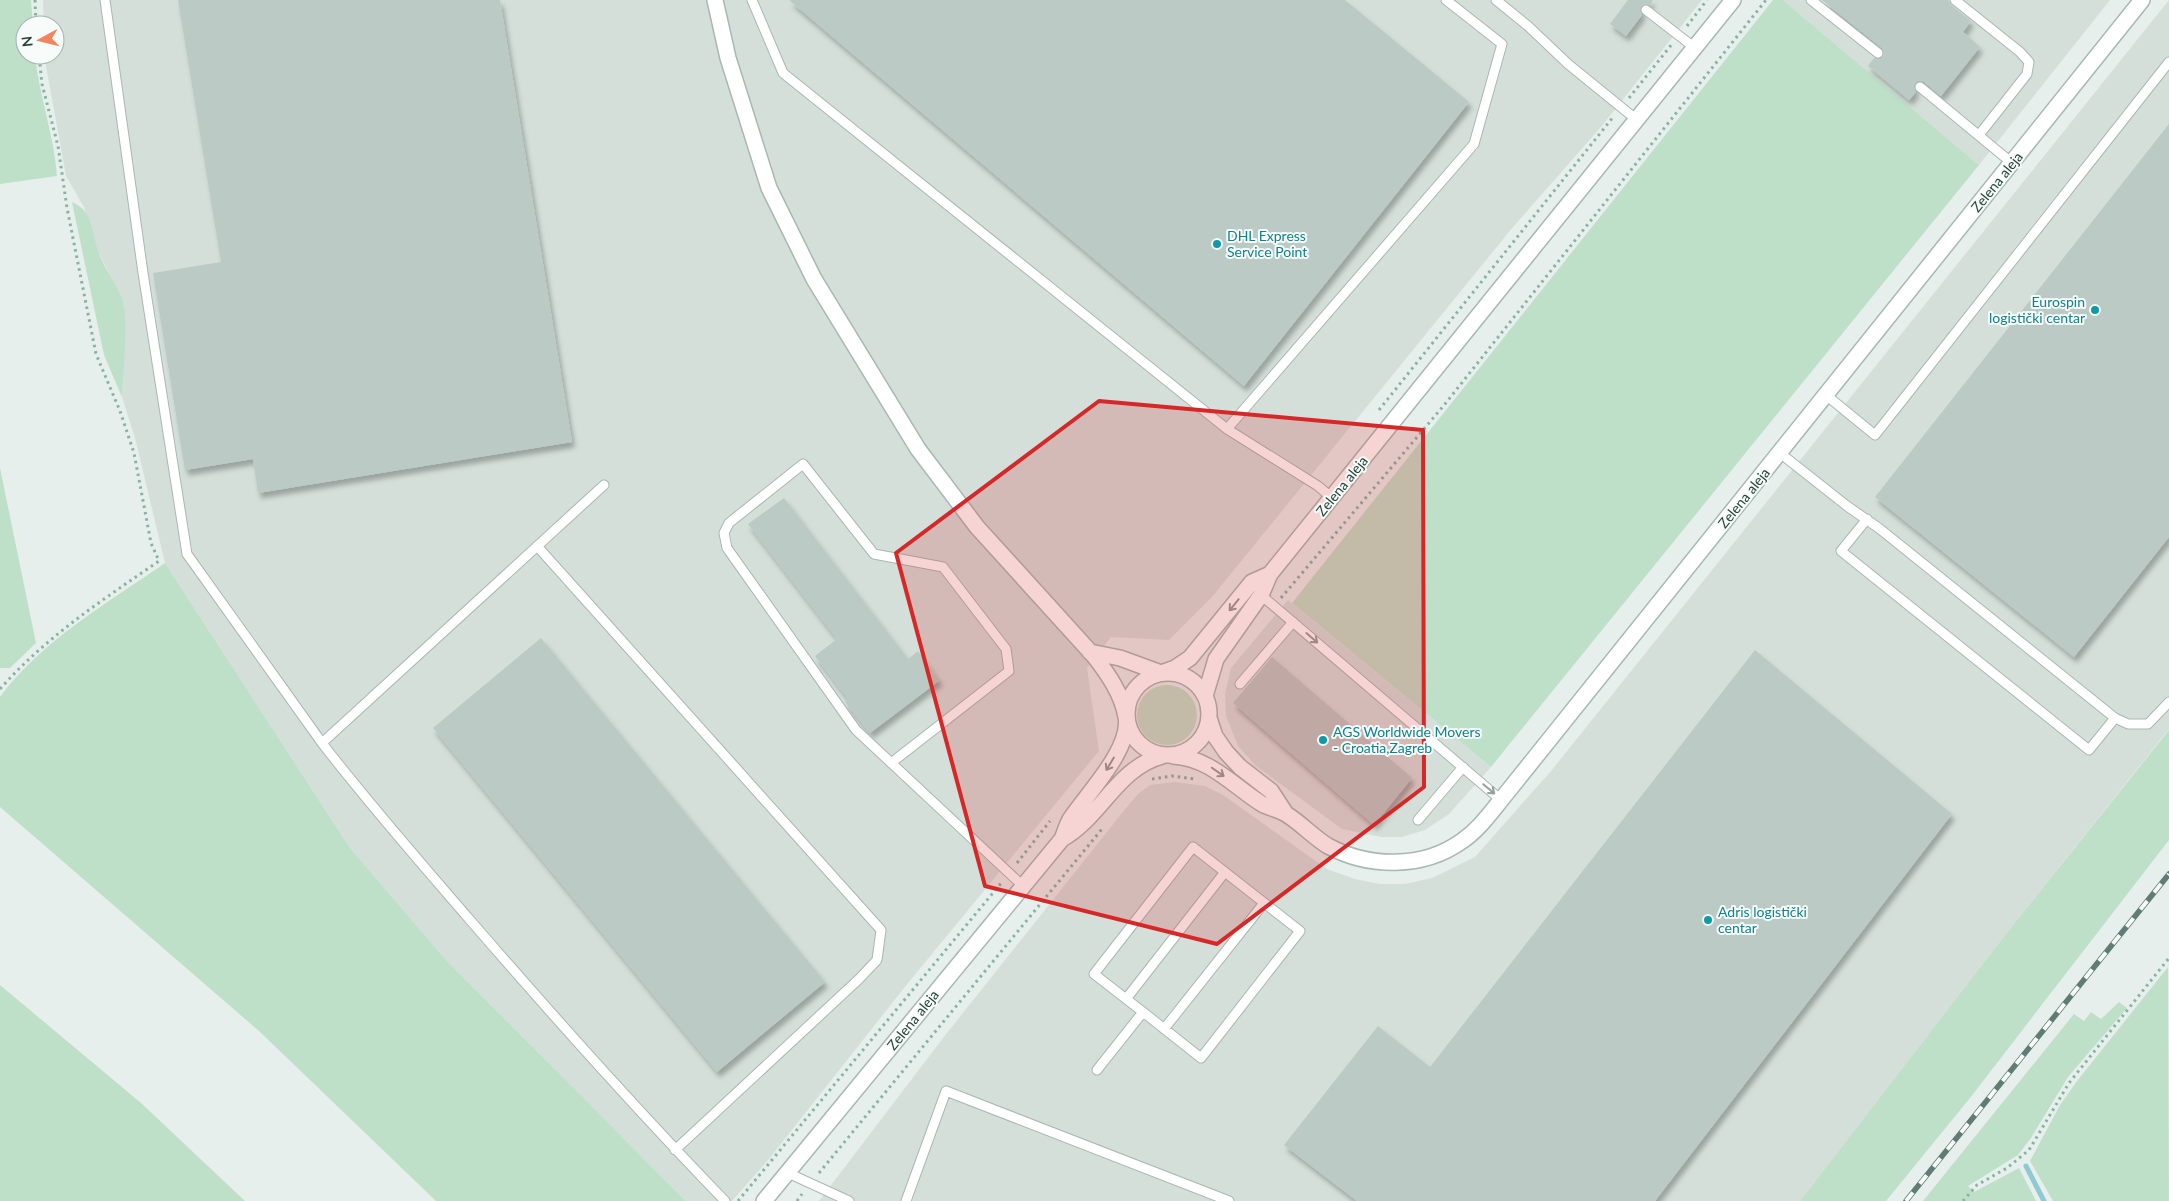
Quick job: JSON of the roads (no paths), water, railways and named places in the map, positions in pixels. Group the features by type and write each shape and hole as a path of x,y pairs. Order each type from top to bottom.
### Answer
{"street":[{"path":"715,0 728,58 770,188 814,279 918,449 977,527 1090,652 1111,680 1127,718"},
{"name":"Zelena aleja","path":"1286,814 1270,791 1240,767 1215,736 1205,696 1216,659 1262,595 1270,574 1733,0"},
{"name":"Zelena aleja","path":"1270,574 1252,582 1190,658 1175,668 1142,682 1135,689 1127,708 1129,729 1142,747 1168,756 1194,758 1214,768 1263,805 1286,814 1327,845 1341,852 1371,861 1398,862 1426,858 1462,842 1479,827 1502,800 2142,0"},
{"path":"1090,652 1120,658 1161,674 1171,673 1190,679 1205,696"},
{"name":"Zelena aleja","path":"764,1201 1062,839 1070,819 1112,763 1120,746 1127,718"},
{"name":"Zelena aleja","path":"1062,839 1078,830 1127,775 1141,763 1193,747 1201,739 1209,718"}],"lane":[{"path":"104,0 143,273 187,554 360,793 520,978 676,1150 725,1201"},
{"path":"752,0 783,73 1227,429 1318,486 1332,498"},
{"path":"1227,429 1474,144 1502,44 1446,0"},
{"path":"1496,0 1528,26 1568,64 1637,120"},
{"path":"1811,0 1878,53"},
{"path":"1955,0 2020,52 2029,62 2027,74 1979,134"},
{"path":"1646,10 1695,48"},
{"path":"1826,395 1875,435 2169,62"},
{"path":"1920,87 2012,163"},
{"path":"1780,453 1866,519 2115,718 2128,724 2148,724 2169,702"},
{"path":"890,763 1009,671 1006,649 943,567 874,554 803,464 729,522 724,533 727,548 856,730 890,763 1023,886"},
{"path":"322,743 604,485"},
{"path":"1866,519 1842,551 2089,750 2115,718"},
{"path":"537,546 881,930 877,960 865,973 676,1150"},
{"path":"1262,595 1502,800"},
{"path":"1240,684 1293,622"},
{"path":"1418,820 1463,767"},
{"path":"1193,847 1225,872 1300,931 1201,1058 1094,974 1193,847"},
{"path":"1126,999 1225,872"},
{"path":"1164,1028 1264,903"},
{"path":"1097,1070 1143,1012"},
{"path":"906,1201 946,1091 1229,1201"},
{"path":"788,1173 849,1201"}],"waterway":[{"path":"2026,1166 2044,1201"}],"railway":[{"path":"1906,1201 2169,874"}],"place":[{"name":"DHL Express Service Point","path":"1217,244"},
{"name":"Eurospin logistički centar","path":"2095,310"},
{"name":"AGS Worldwide Movers - Croatia,Zagreb","path":"1323,740"},
{"name":"Adris logistički centar","path":"1708,920"}]}
